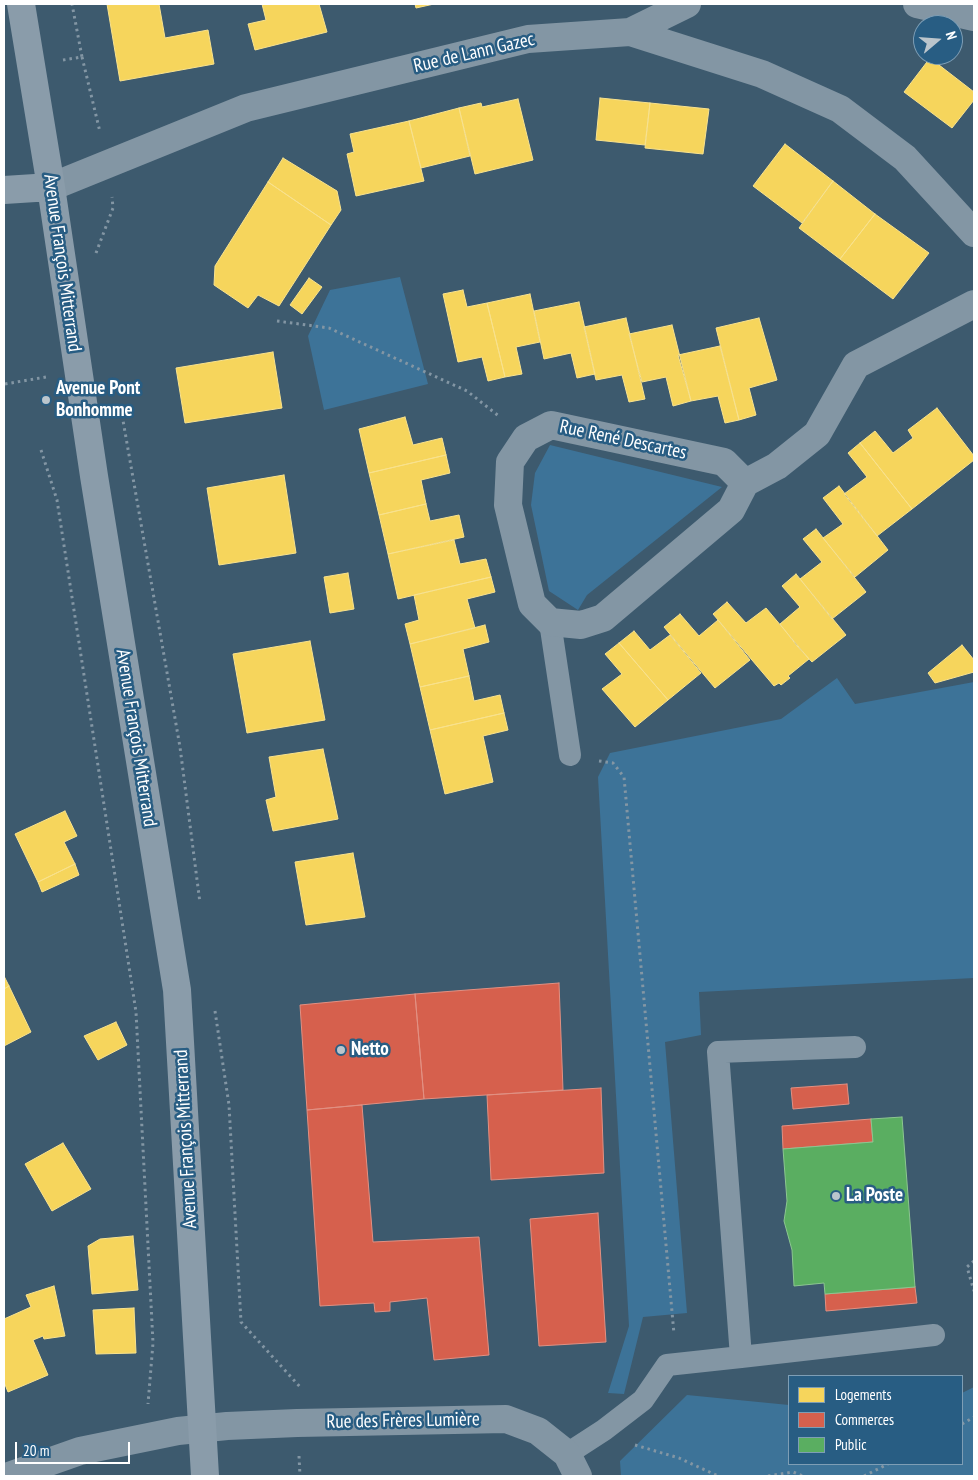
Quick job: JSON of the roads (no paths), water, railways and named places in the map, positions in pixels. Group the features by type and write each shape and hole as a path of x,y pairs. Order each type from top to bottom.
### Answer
{"main road":[{"name":"Avenue François Mitterrand","path":"21,4 51,187 88,438 177,990 204,1430 205,1476"},
{"path":"4,190 51,187"}],"street":[{"path":"630,32 687,4"},
{"path":"917,4 974,17"},
{"name":"Rue de Lann Gazec","path":"51,187 246,108 528,39 630,32 762,74 840,109 905,158 974,233"},
{"path":"550,622 581,625 603,618 731,510 745,483 777,466 818,434 856,365 974,304"},
{"name":"Rue René Descartes","path":"550,622 532,604 508,504 510,462 526,438 551,425 724,462 745,483"},
{"name":"Rue des Frères Lumière","path":"9,1476 80,1451 178,1431 204,1430 227,1426 297,1423 506,1419 538,1431 573,1465"}],"lane":[{"path":"550,622 570,756"},
{"path":"741,1357 718,1052 856,1047"},
{"path":"573,1465 604,1430 643,1400 668,1365 934,1336"}],"place":[{"name":"Avenue Pont Bonhomme","path":"46,400"},
{"name":"Netto","path":"341,1050"},
{"name":"La Poste","path":"836,1196"}]}
